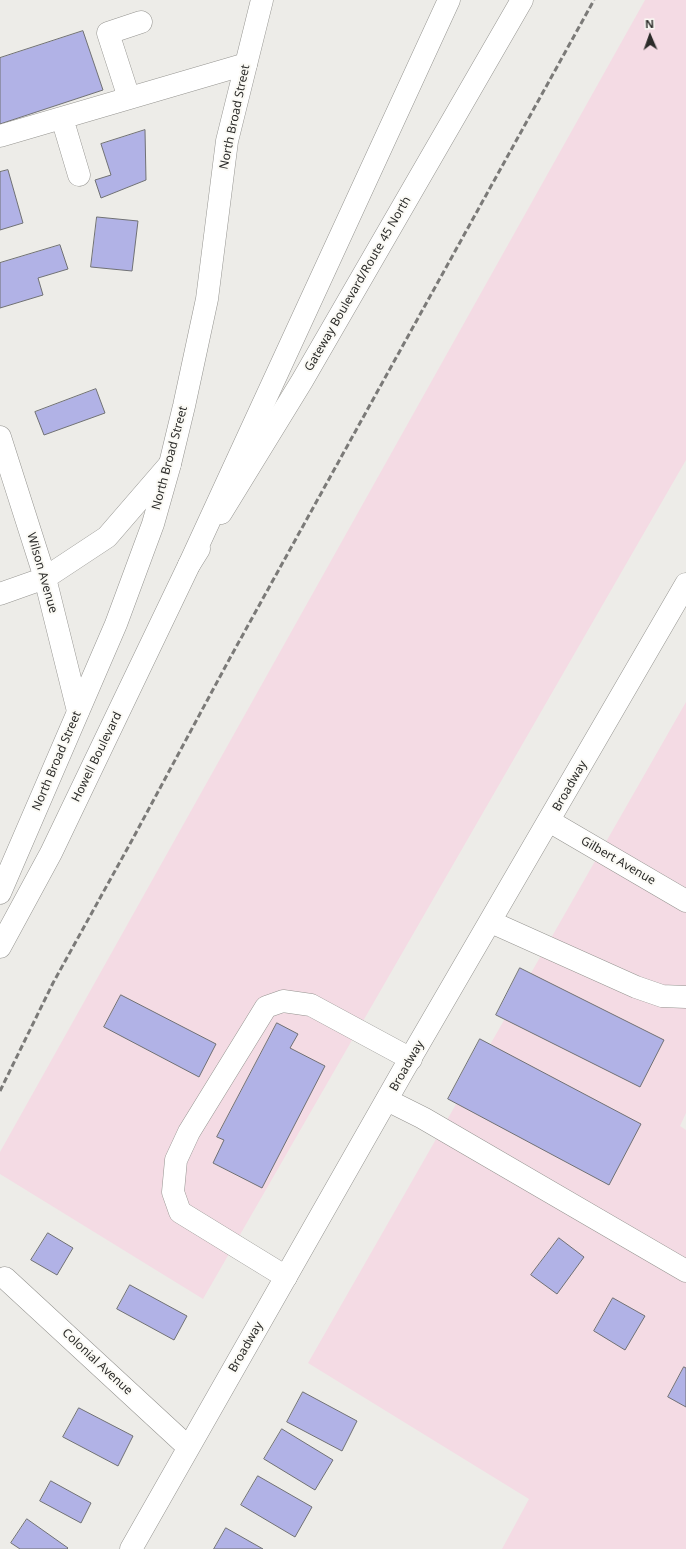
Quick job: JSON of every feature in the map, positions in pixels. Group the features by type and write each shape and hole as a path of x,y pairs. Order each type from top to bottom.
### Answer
{"main road":[{"name":"North Broad Street","path":"0,893 116,624 152,524 170,464 207,299 227,141 262,0"},
{"path":"190,565 449,0"},
{"name":"Gateway Boulevard/Route 45 North","path":"190,565 302,381 522,0"},
{"path":"129,98 108,33 141,22"},
{"path":"0,136 246,64"},
{"path":"62,118 79,175"},
{"name":"Wilson Avenue","path":"0,437 45,578 78,711"},
{"path":"0,594 45,578 107,538 170,464"},
{"name":"Howell Boulevard","path":"0,947 52,853 190,565"},
{"name":"Broadway","path":"131,1549 387,1100 686,584"},
{"name":"Gilbert Avenue","path":"549,821 686,901"},
{"path":"491,922 636,987 662,996 686,997"},
{"path":"286,1277 180,1212 173,1192 176,1160 189,1132 266,1007 283,1001 311,1005 411,1059"},
{"path":"387,1100 423,1118 686,1271"},
{"name":"Colonial Avenue","path":"5,1278 188,1447"}],"shaded area":[{"path":"645,0 686,0 686,460 203,1299 0,1174 0,1152"},
{"path":"686,702 686,1113 680,1126 686,1130 686,1549 502,1549 529,1499 308,1363"}],"building":[{"path":"83,31 103,90 0,124 0,58"},
{"path":"145,130 146,180 101,198 95,180 111,175 101,144"},
{"path":"8,170 23,223 0,230 0,172"},
{"path":"97,217 138,221 132,271 91,267"},
{"path":"60,245 68,269 38,278 43,295 0,308 0,263"},
{"path":"96,389 105,413 44,435 35,412"},
{"path":"520,968 664,1040 640,1087 496,1015"},
{"path":"121,995 216,1044 199,1077 104,1027"},
{"path":"277,1023 298,1034 290,1048 325,1066 262,1188 213,1163 224,1140 217,1137"},
{"path":"480,1039 641,1124 609,1185 448,1099"},
{"path":"48,1233 73,1248 57,1275 31,1260"},
{"path":"559,1238 584,1257 557,1294 531,1275"},
{"path":"130,1285 187,1316 174,1340 117,1309"},
{"path":"613,1298 645,1316 625,1350 594,1331"},
{"path":"684,1367 686,1368 686,1407 668,1397"},
{"path":"303,1392 357,1421 342,1451 287,1422"},
{"path":"79,1408 133,1436 118,1466 63,1437"},
{"path":"282,1429 333,1460 315,1490 264,1459"},
{"path":"258,1476 312,1507 295,1537 241,1505"},
{"path":"51,1481 91,1503 81,1523 40,1501"},
{"path":"27,1519 68,1548 20,1549 11,1543"},
{"path":"226,1528 263,1549 214,1549"}],"railway":[{"path":"0,1091 53,983 230,658 594,0"}]}
